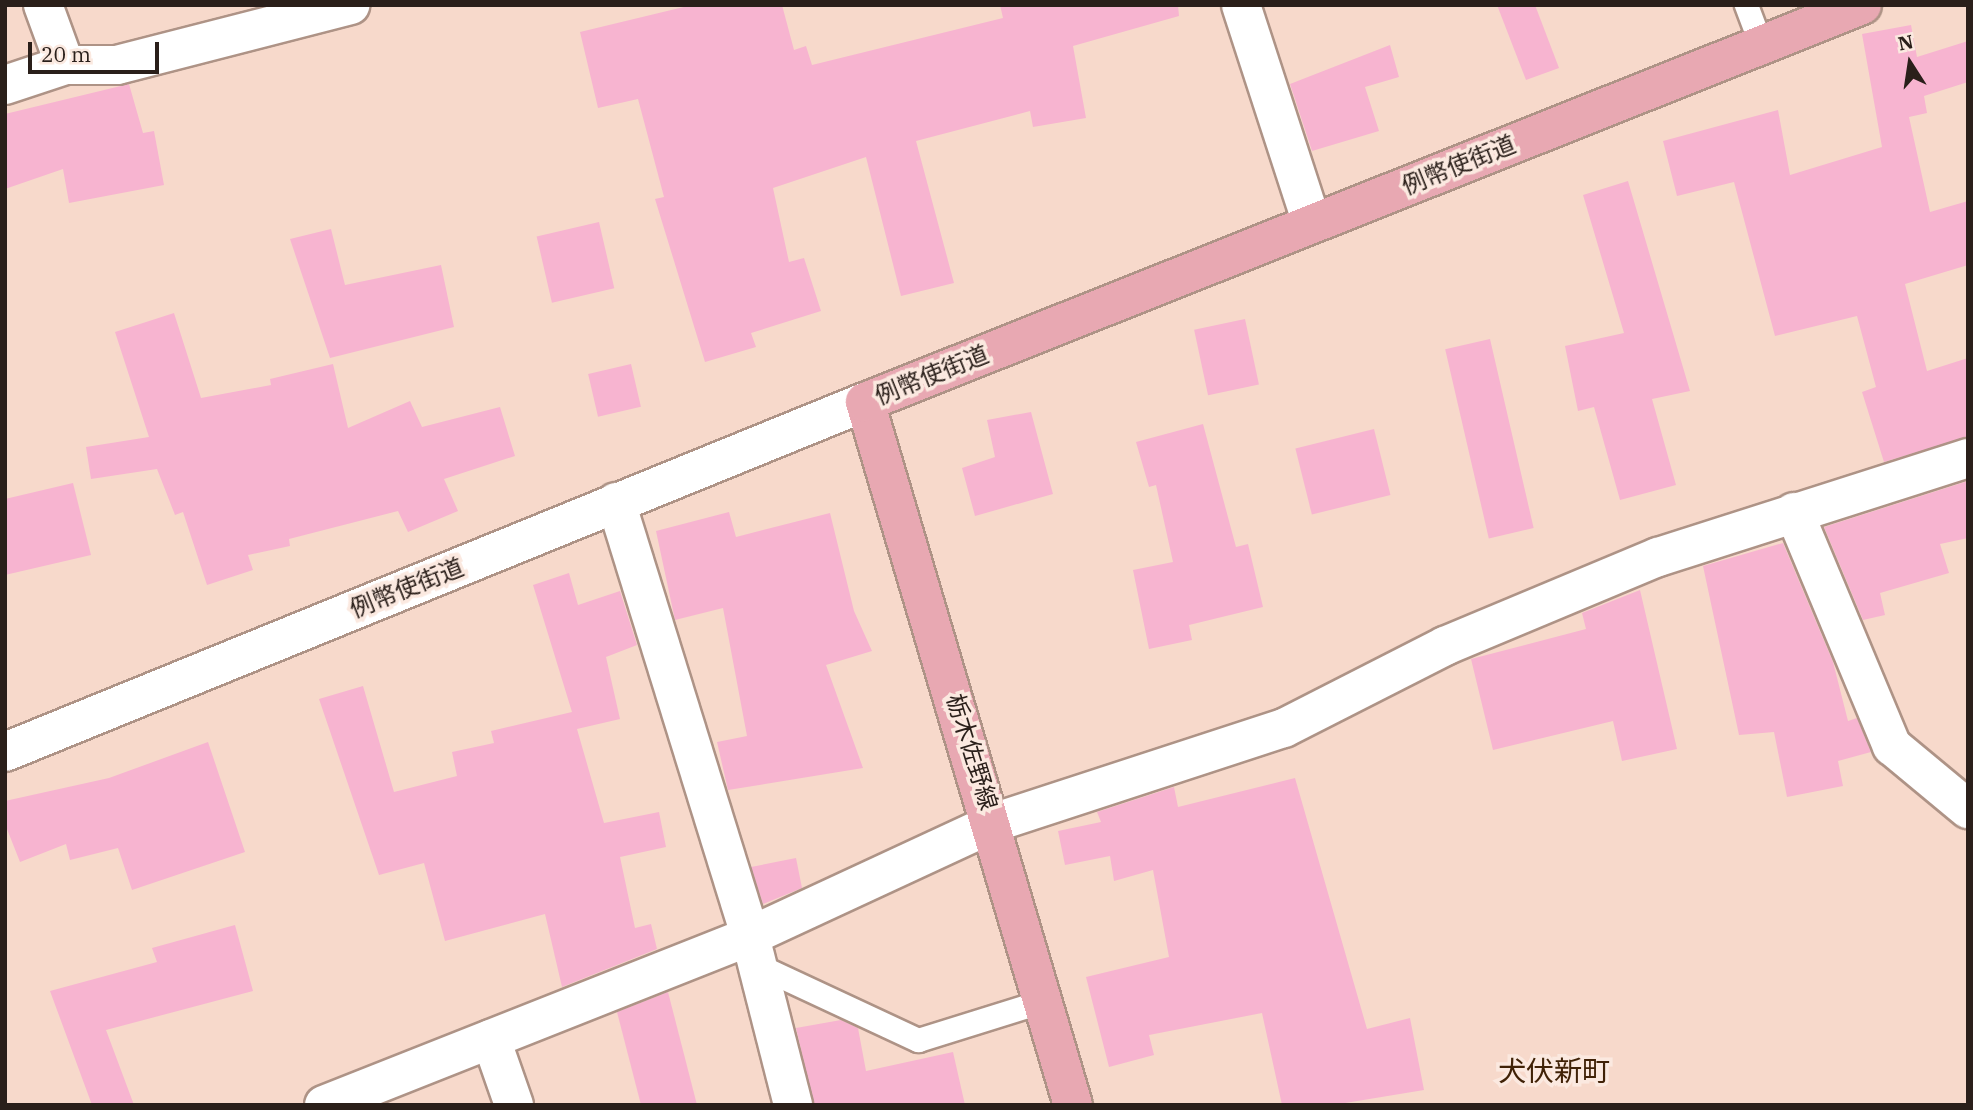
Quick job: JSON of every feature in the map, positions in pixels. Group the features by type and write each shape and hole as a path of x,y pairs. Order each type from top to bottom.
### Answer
{"main road":[{"name":"例幣使街道","path":"865,401 1863,5"},
{"name":"栃木佐野線","path":"865,401 993,823 1073,1105"}],"street":[{"path":"43,5 65,65"},
{"path":"5,85 65,65 117,65 350,5"},
{"path":"1241,5 1312,223"},
{"name":"例幣使街道","path":"5,752 865,401"},
{"path":"324,1105 491,1039 753,951 993,823 1244,744 1535,608 1658,557 1968,458"},
{"path":"616,502 753,951 793,1105"},
{"path":"1794,512 1892,746 1968,810"},
{"path":"491,1039 514,1105"}],"lane":[{"path":"1746,5 1761,45"},
{"path":"753,951 918,1041 1044,1001"}],"building":[{"path":"692,5 782,5 794,50 806,46 812,65 1003,18 1000,5 1178,5 1179,16 1073,46 1086,118 1033,127 1030,111 916,141 954,283 901,296 866,157 773,188 789,262 804,258 821,311 751,333 756,347 705,362 655,199 664,197 638,99 598,108 580,32"},
{"path":"1497,5 1535,5 1559,68 1526,80"},
{"path":"1911,25 1917,57 1968,41 1968,82 1924,96 1927,113 1909,117 1930,212 1968,201 1968,265 1905,284 1927,371 1968,358 1968,437 1884,462 1862,392 1876,387 1857,316 1775,336 1734,182 1677,196 1663,141 1778,110 1790,175 1882,147 1862,34"},
{"path":"1390,45 1399,77 1365,87 1379,131 1312,151 1290,84"},
{"path":"129,84 143,133 154,131 164,185 69,203 63,169 5,189 5,114"},
{"path":"1628,181 1690,391 1652,399 1676,485 1620,500 1594,407 1578,411 1565,346 1624,333 1583,195"},
{"path":"599,222 614,288 552,303 537,236"},
{"path":"331,229 345,285 441,265 454,327 330,358 290,239"},
{"path":"174,313 201,398 271,385 270,379 333,364 348,428 410,401 422,427 500,407 515,456 444,479 458,511 408,532 398,511 289,539 290,546 248,555 253,570 207,585 183,512 175,515 157,469 91,479 86,447 149,437 115,332"},
{"path":"1245,319 1259,385 1208,395 1194,330"},
{"path":"1490,339 1534,528 1489,538 1445,349"},
{"path":"631,364 641,407 598,417 588,374"},
{"path":"1031,412 1053,494 975,516 962,468 995,457 987,420"},
{"path":"1203,424 1236,547 1248,544 1263,607 1189,625 1192,640 1149,649 1133,570 1173,562 1156,485 1149,487 1136,442"},
{"path":"1374,429 1390,495 1312,515 1295,449"},
{"path":"1968,481 1968,538 1940,544 1949,573 1880,593 1885,615 1863,620 1824,527"},
{"path":"73,483 91,555 5,575 5,499"},
{"path":"729,512 736,537 830,513 854,611 872,651 826,665 863,768 728,790 717,742 747,736 723,608 675,620 656,531"},
{"path":"1783,543 1833,662 1848,721 1857,718 1871,752 1838,761 1843,786 1787,797 1774,732 1739,735 1703,566"},
{"path":"569,573 578,605 620,591 637,645 606,657 620,719 577,729 604,823 659,812 666,847 620,857 635,928 651,924 657,949 562,987 545,914 445,941 424,863 379,875 319,699 363,686 394,792 457,776 452,752 494,743 491,731 572,712 533,585"},
{"path":"1640,590 1677,749 1622,761 1613,721 1493,750 1471,659 1586,629 1582,613"},
{"path":"208,742 245,852 132,890 118,848 70,860 66,844 20,862 5,824 5,801 109,778"},
{"path":"1295,778 1367,1029 1410,1018 1424,1090 1333,1105 1282,1105 1262,1013 1149,1035 1154,1055 1109,1067 1086,977 1169,957 1153,870 1114,881 1110,856 1065,865 1058,831 1101,822 1097,812 1174,787 1178,807"},
{"path":"796,858 802,888 763,904 751,867"},
{"path":"235,925 253,991 106,1030 134,1105 92,1105 50,991 157,962 152,948"},
{"path":"668,992 697,1105 641,1105 617,1012"},
{"path":"841,1020 858,1028 866,1071 953,1052 965,1105 814,1105 796,1028"}],"district":[{"name":"犬伏新町","path":"1554,1071"}]}
